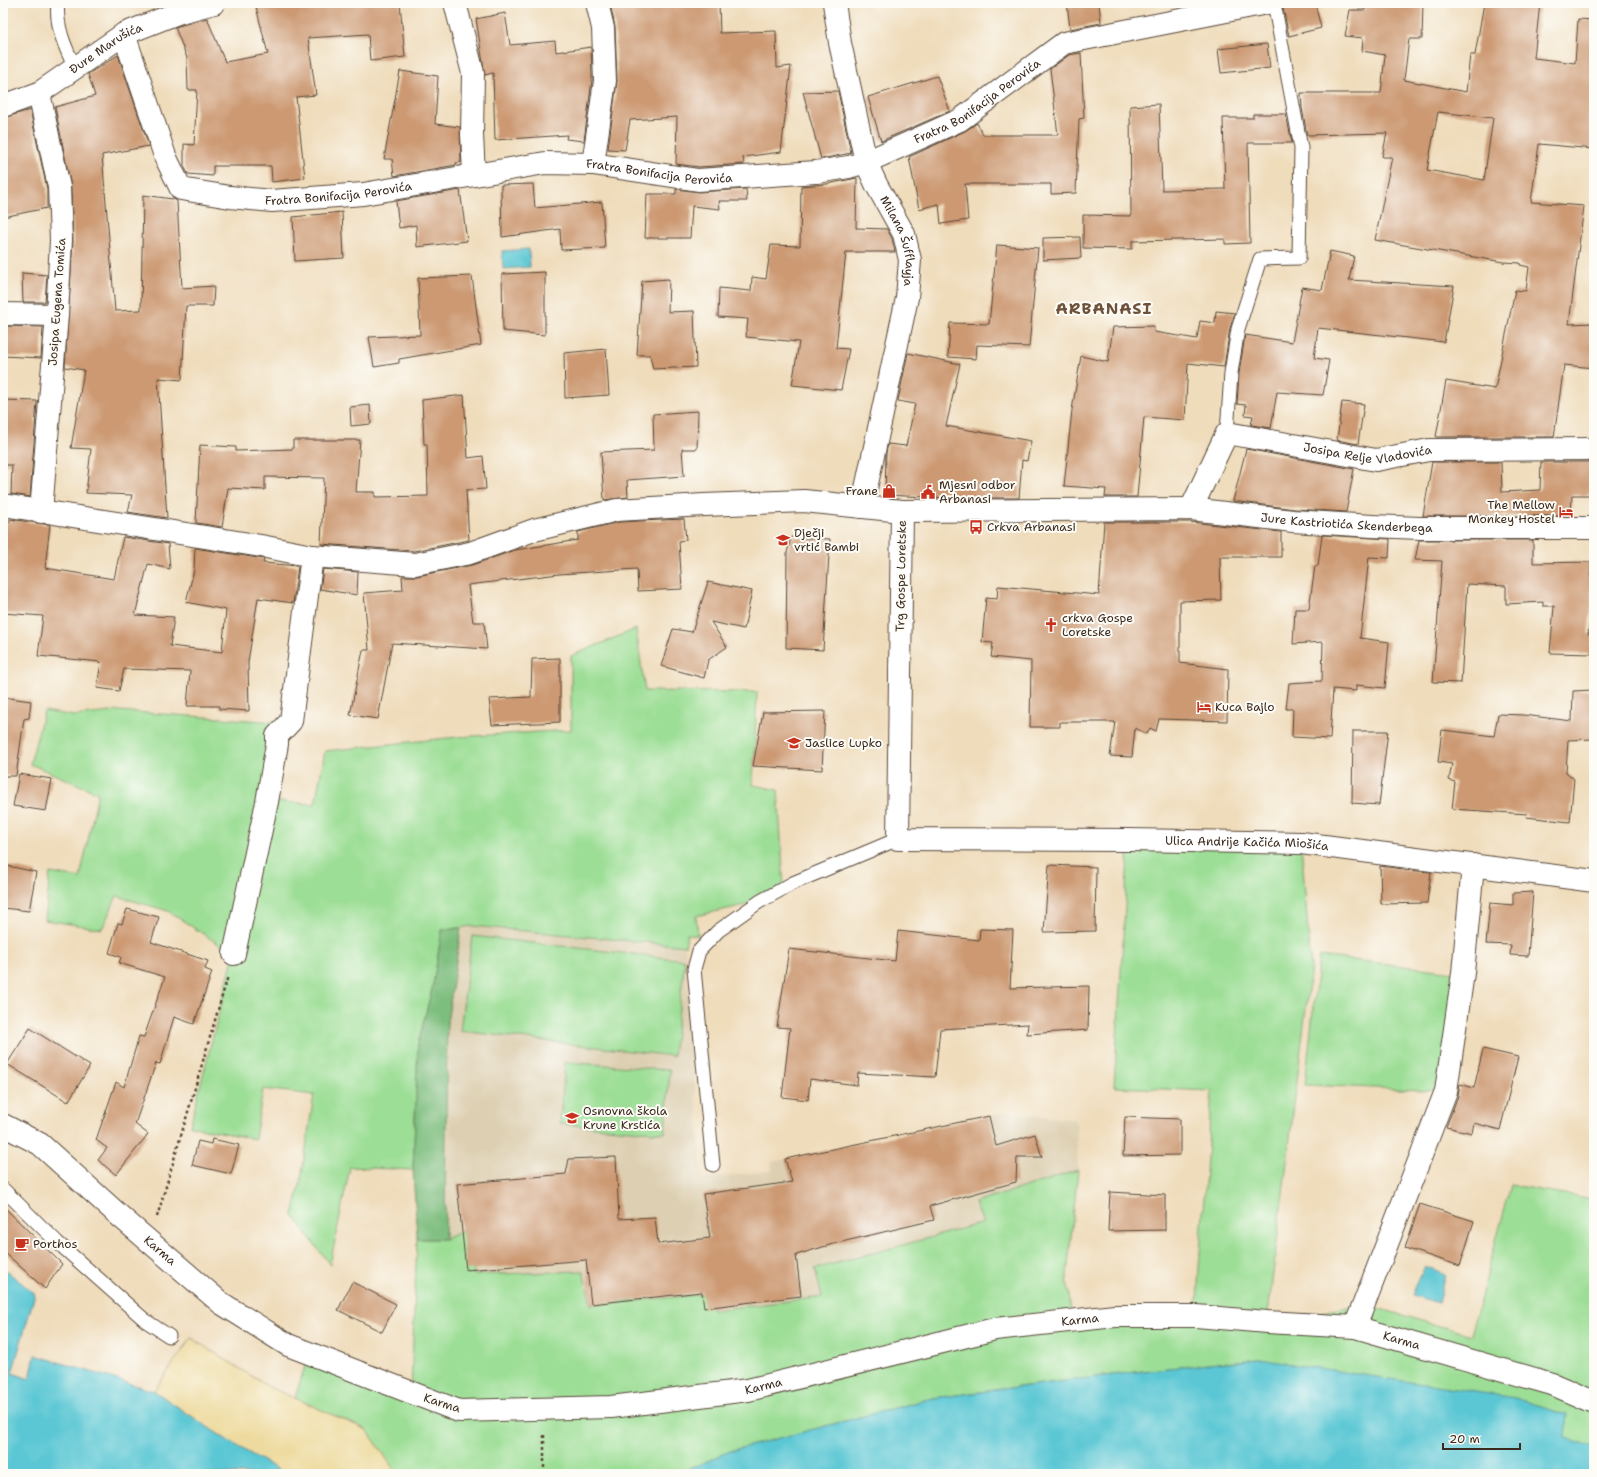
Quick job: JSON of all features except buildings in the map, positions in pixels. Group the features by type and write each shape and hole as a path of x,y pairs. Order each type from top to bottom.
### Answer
{"street":[{"name":"Đure Marušića","path":"3,106 39,93 124,34 180,12 214,3"},
{"path":"455,3 473,72 472,135 474,174"},
{"path":"593,164 605,80 603,28 597,3"},
{"name":"Milana Šufflayja","path":"834,3 840,43 866,162 876,184 904,234 910,260 907,298 862,507"},
{"name":"Fratra Bonifacija Perovića","path":"124,34 165,156 182,189 230,197 272,201 363,194 544,163 593,164 698,180 816,172 849,167 866,162 960,120 1064,43 1267,3"},
{"name":"Josipa Eugena Tomića","path":"39,93 59,187 62,240 41,512"},
{"path":"3,314 57,315"},
{"path":"1191,509 1227,433"},
{"name":"Josipa Relje Vladovića","path":"1227,433 1376,460 1429,450 1594,449"},
{"path":"3,505 261,546 312,556 415,564 470,553 534,530 617,510 804,501 902,511"},
{"name":"Jure Kastriotića Skenderbega","path":"1100,509 1191,509 1293,522 1420,528 1594,528"},
{"name":"Trg Gospe Loretske","path":"898,839 902,511 1100,509"},
{"path":"234,954 267,802 278,744 278,736 291,721 312,556"},
{"name":"Ulica Andrije Kačića Miošića","path":"898,839 1129,840 1301,843 1594,881"},
{"path":"1355,1327 1446,1091 1463,973 1473,865"},
{"name":"Karma","path":"3,1125 40,1144 122,1218 221,1303 288,1345 459,1410 611,1407 748,1390 995,1329 1115,1316 1196,1316 1355,1327 1552,1384 1594,1402"}],"lane":[{"path":"58,3 57,10 63,44 75,68"},
{"path":"1227,433 1231,373 1238,329 1260,259 1299,258 1301,148 1274,3"},
{"path":"713,1165 694,969 699,951 718,931 759,902 807,877 898,839"},
{"path":"3,1189 63,1248 146,1321 168,1336"}],"path":[{"path":"161,1208 234,954"},
{"path":"544,1474 545,1409"}],"shaded area":[{"name":"Osnovna škola Krune Krstića","path":"472,926 685,946 702,1179 771,1171 772,1162 1006,1112 1076,1120 1078,1170 975,1203 984,1223 815,1269 822,1297 713,1310 707,1294 591,1305 583,1271 474,1275 468,1229 445,1239 447,1024 461,928"}],"green space":[{"path":"636,629 645,691 757,692 753,785 778,790 784,888 759,902 696,916 698,935 687,934 685,946 472,926 442,930 433,985 418,1044 413,1170 350,1167 330,1265 293,1215 301,1180 314,1095 263,1089 255,1139 190,1126 234,954 168,911 117,896 102,929 45,920 50,873 80,878 98,793 30,764 44,711 74,716 119,711 277,722 267,801 315,804 325,751 457,737 571,730 571,656"},
{"path":"1129,840 1301,843 1311,968 1267,1322 1364,1304 1471,1335 1511,1185 1594,1199 1594,1447 1259,1359 1159,1369 933,1398 730,1451 678,1474 635,1474 630,1470 621,1474 397,1474 367,1430 295,1398 309,1353 411,1392 417,1239 445,1239 468,1228 474,1275 583,1271 591,1305 707,1294 713,1310 822,1297 815,1269 983,1223 975,1203 1078,1170 1067,1275 1072,1321 1196,1316 1212,1091 1114,1087"},
{"path":"461,928 447,1024 445,1239 417,1239 413,1170 418,1044 433,985 442,930"},
{"path":"472,936 685,960 673,1056 460,1031"},
{"path":"1319,956 1463,973 1446,1091 1305,1085"},
{"path":"565,1062 670,1070 665,1133 560,1124"}],"sand":[{"path":"191,1338 269,1387 367,1430 397,1474 285,1474 227,1440 154,1391"}],"water":[{"path":"529,249 530,267 503,269 502,251"},
{"path":"1425,1266 1445,1274 1438,1303 1412,1295"},
{"path":"3,1268 35,1294 12,1373 30,1379 35,1355 154,1391 227,1440 285,1474 3,1474"},
{"path":"1259,1359 1515,1398 1567,1414 1565,1438 1594,1447 1594,1474 678,1474 730,1451 933,1398 1159,1369"}],"place":[{"name":"Frane","path":"889,491"},
{"name":"Mjesni odbor Arbanasi","path":"928,492"},
{"name":"The Mellow Monkey Hostel","path":"1566,512"},
{"name":"Crkva Arbanasi","path":"976,527"},
{"name":"Dječji vrtić Bambi","path":"783,540"},
{"name":"crkva Gospe Loretske","path":"1051,625"},
{"name":"Kuca Bajlo","path":"1204,707"},
{"name":"Jaslice Lupko","path":"794,743"},
{"name":"Osnovna škola Krune Krstića","path":"572,1118"},
{"name":"Porthos","path":"22,1244"}],"district":[{"name":"ARBANASI","path":"1104,308"}]}
